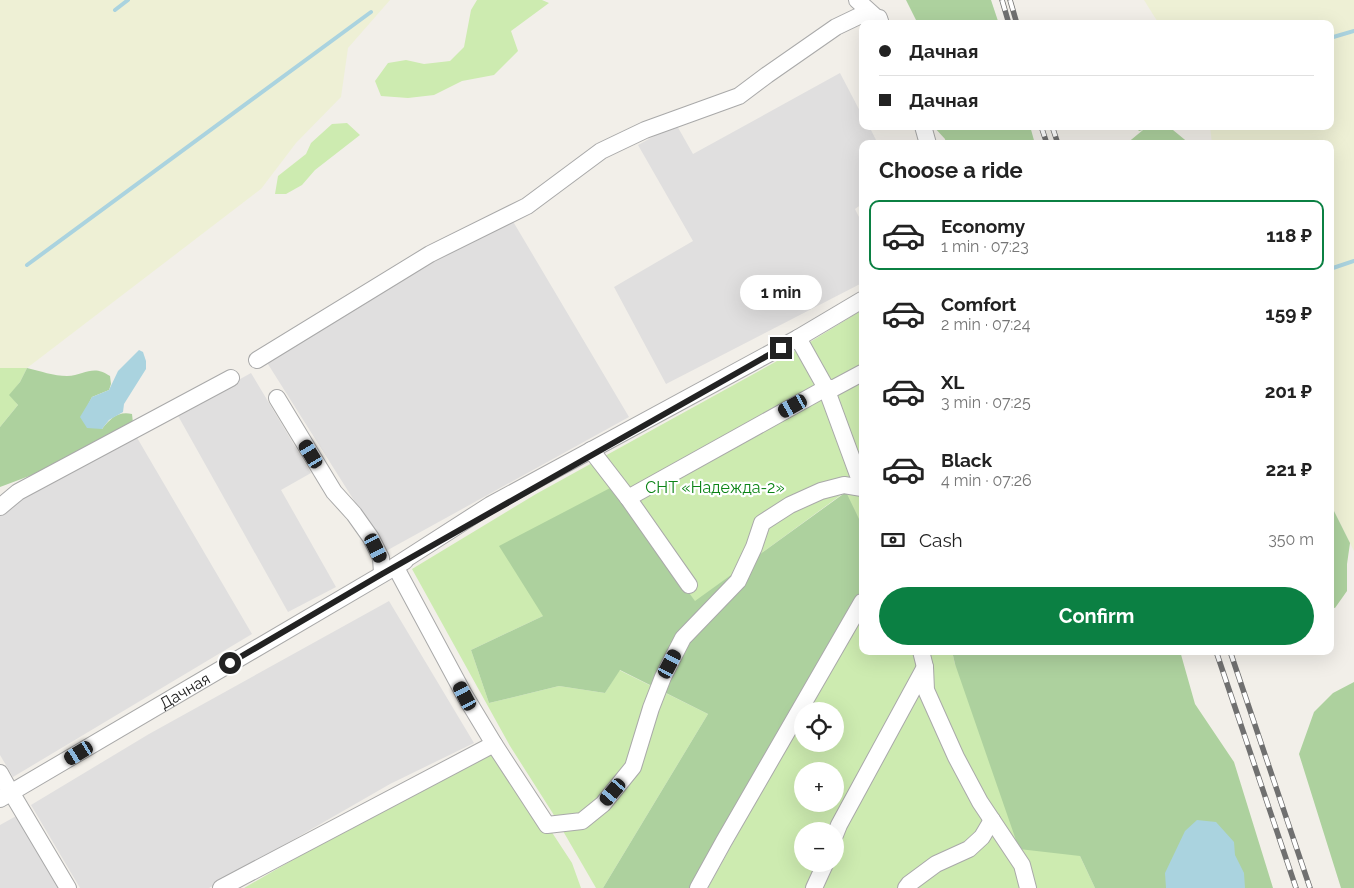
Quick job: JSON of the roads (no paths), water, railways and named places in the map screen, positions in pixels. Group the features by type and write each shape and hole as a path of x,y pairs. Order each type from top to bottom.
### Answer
{"street":[{"path":"857,0 879,20"},
{"path":"257,360 430,254 528,206 556,183 601,151 645,130 739,96 836,27 858,16 873,20"},
{"path":"389,570 490,505 798,338 859,302"},
{"path":"798,338 826,388 859,479"},
{"name":"Дачная","path":"8,796 389,570 798,338"},
{"path":"628,498 826,388 834,388 859,376"},
{"path":"0,507 7,499 26,487 231,378"},
{"path":"276,398 334,492 372,538 381,558 494,744 547,826 582,821 603,804 633,767 663,676 683,638 738,581 754,547 762,524 790,506 821,491 844,485 859,487"},
{"path":"591,450 628,498 689,585"},
{"path":"698,888 859,607"},
{"path":"923,659 926,690 956,757 980,802 1022,865 1028,888"},
{"path":"841,822 923,659"},
{"path":"221,888 494,744"},
{"path":"0,773 8,796 68,888"},
{"path":"906,888 936,864 969,849 982,837 992,820"},
{"path":"814,888 821,872"}],"water":[{"path":"139,350 143,352 146,369 124,404 123,412 109,420 102,429 87,428 80,417 92,397 109,390 118,371"},
{"path":"1197,820 1216,822 1234,842 1235,855 1244,873 1245,888 1166,888 1165,873 1185,831"}],"waterway":[{"path":"115,10 128,0"},
{"path":"27,265 371,12"},
{"path":"1334,37 1354,31"},
{"path":"1334,268 1354,261"}],"railway":[{"path":"1002,0 1008,20"},
{"path":"1010,0 1016,20"},
{"path":"1042,130 1046,140"},
{"path":"1053,130 1057,140"},
{"path":"1217,655 1296,888"},
{"path":"1231,655 1310,888"}],"park label":[{"name":"СНТ «Надежда-2»","path":"715,487"}]}
